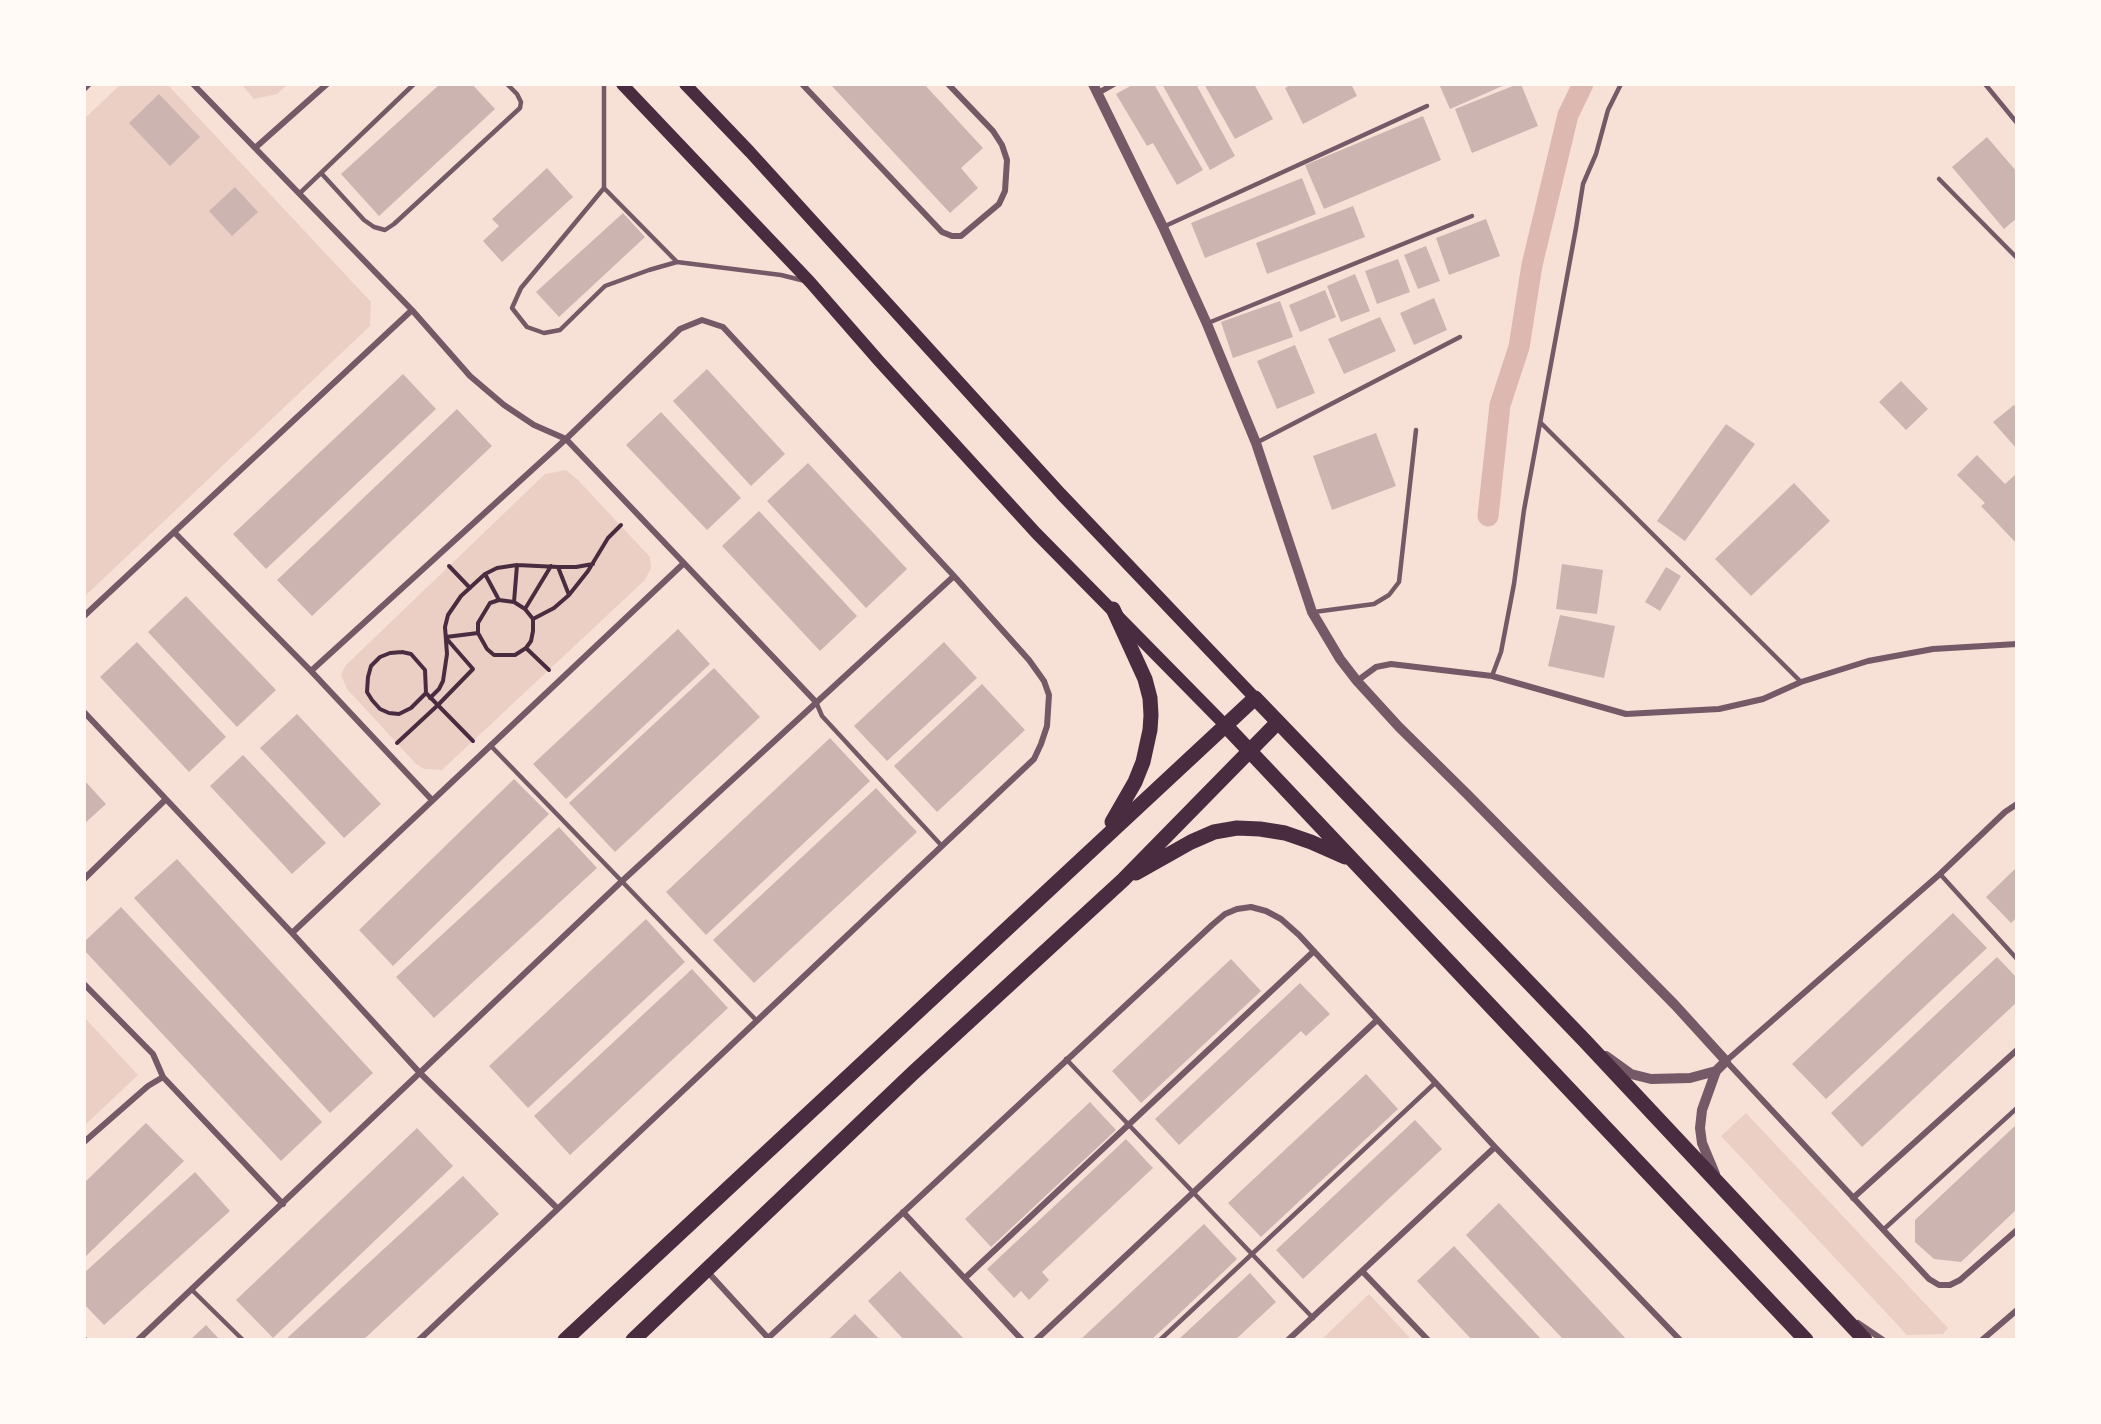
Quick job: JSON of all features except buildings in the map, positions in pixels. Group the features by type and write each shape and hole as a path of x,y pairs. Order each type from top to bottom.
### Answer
{"main road":[{"path":"622,84 810,282 1036,533 1249,750 1806,1340"},
{"path":"685,84 750,152 1061,494 1584,1040 1865,1340"},
{"path":"1092,849 1117,815 1135,782 1143,762 1150,730 1150,698 1145,679 1113,609"},
{"path":"565,1340 1255,698"},
{"path":"633,1340 913,1073 1123,880 1278,722"},
{"path":"1123,880 1191,842 1214,832 1237,828 1285,833 1353,861"}],"street":[{"path":"84,88 89,84"},
{"path":"193,84 412,310 470,376 504,405 534,425 566,439 816,702"},
{"path":"255,148 327,84"},
{"path":"802,84 942,232 952,236 961,236 999,204 1005,191 1007,160 1002,145 993,131 948,84"},
{"path":"1114,84 1095,89 1163,227 1207,324 1256,443 1312,612 1340,659 1357,681 1399,727 1659,990 1929,1280 1939,1286 1950,1285 1960,1280 2017,1230"},
{"path":"84,616 412,310"},
{"path":"311,671 566,439 680,329 702,320 723,327 954,576 1029,660 1044,681 1049,695 1047,726 1034,759 556,1208 419,1340"},
{"path":"174,532 311,671 432,800"},
{"path":"292,933 683,564"},
{"path":"138,1340 621,882 954,576"},
{"path":"1357,681 1376,667 1391,664 1492,676 1626,714 1719,709 1763,699 1801,682 1868,661 1934,649 2017,644"},
{"path":"84,712 420,1073 556,1208"},
{"path":"84,879 165,800"},
{"path":"1723,1187 1710,1164 1702,1143 1700,1128 1702,1110 1716,1071 2017,804"},
{"path":"706,1269 768,1339 1212,925 1225,914 1251,907 1266,911 1281,919 1314,951 1495,1147 1680,1340"},
{"path":"964,1278 1314,951"},
{"path":"84,984 153,1054 163,1077 283,1204"},
{"path":"1036,1340 1377,1021"},
{"path":"1584,1040 1631,1074 1641,1077 1690,1078 1716,1071"},
{"path":"1853,1198 2017,1050"},
{"path":"84,1143 148,1086 163,1077"},
{"path":"1288,1340 1495,1147"},
{"path":"903,1212 1022,1340"},
{"path":"1362,1271 1428,1340"},
{"path":"1982,1340 2017,1310"},
{"path":"1840,1311 1883,1340"}],"lane":[{"path":"300,193 414,84"},
{"path":"322,174 364,220 374,227 386,230 520,108 517,94 507,84"},
{"path":"604,84 604,189 521,288 512,308 527,327 544,333 560,330 605,286 677,262 781,275 810,282"},
{"path":"1492,676 1501,652 1514,584 1524,510 1583,184 1596,154 1608,110 1621,84"},
{"path":"1985,84 2017,123"},
{"path":"1163,227 1427,106"},
{"path":"1939,179 2017,258"},
{"path":"604,189 677,262"},
{"path":"1207,324 1472,216"},
{"path":"1256,443 1460,337"},
{"path":"1540,422 1801,682"},
{"path":"1312,612 1374,604 1389,595 1399,582 1416,430"},
{"path":"816,702 822,716 941,845"},
{"path":"490,745 756,1020"},
{"path":"1940,874 2017,959"},
{"path":"1066,1059 1313,1318"},
{"path":"1160,1340 1435,1083"},
{"path":"1883,1230 2017,1108"},
{"path":"192,1290 243,1340"}],"path":[{"path":"533,619 554,608 580,584 608,538 621,525"},
{"path":"430,698 443,681 447,654 445,627 448,615 485,574 497,568 517,565 576,567 593,564"},
{"path":"514,602 517,565"},
{"path":"449,566 470,588"},
{"path":"525,609 551,566"},
{"path":"558,567 569,595"},
{"path":"485,574 499,600"},
{"path":"499,600 514,602 525,609 533,619 531,641 526,648 515,655 494,654 481,642 478,633 478,623 484,611 490,603 499,600"},
{"path":"446,637 478,633"},
{"path":"396,743 473,669 446,637"},
{"path":"526,648 549,670"},
{"path":"426,693 411,708 399,714 380,709 367,692 371,666 380,657 390,652 411,654 425,670 426,693 473,741"}],"shaded area":[{"path":"121,84 167,84 371,302 370,326 84,597 84,119"},
{"path":"241,84 288,84 277,94 254,99"},
{"path":"566,470 650,557 651,568 645,580 442,770 424,769 416,764 347,689 341,675 345,666 545,474"},
{"path":"84,1017 138,1075 84,1126"},
{"path":"1746,1113 1948,1328 1943,1334 1907,1335 1721,1136"},
{"path":"1369,1294 1412,1340 1321,1340"}],"waterway":[{"path":"1488,516 1500,405 1519,347 1532,265 1568,115 1583,84"}]}
